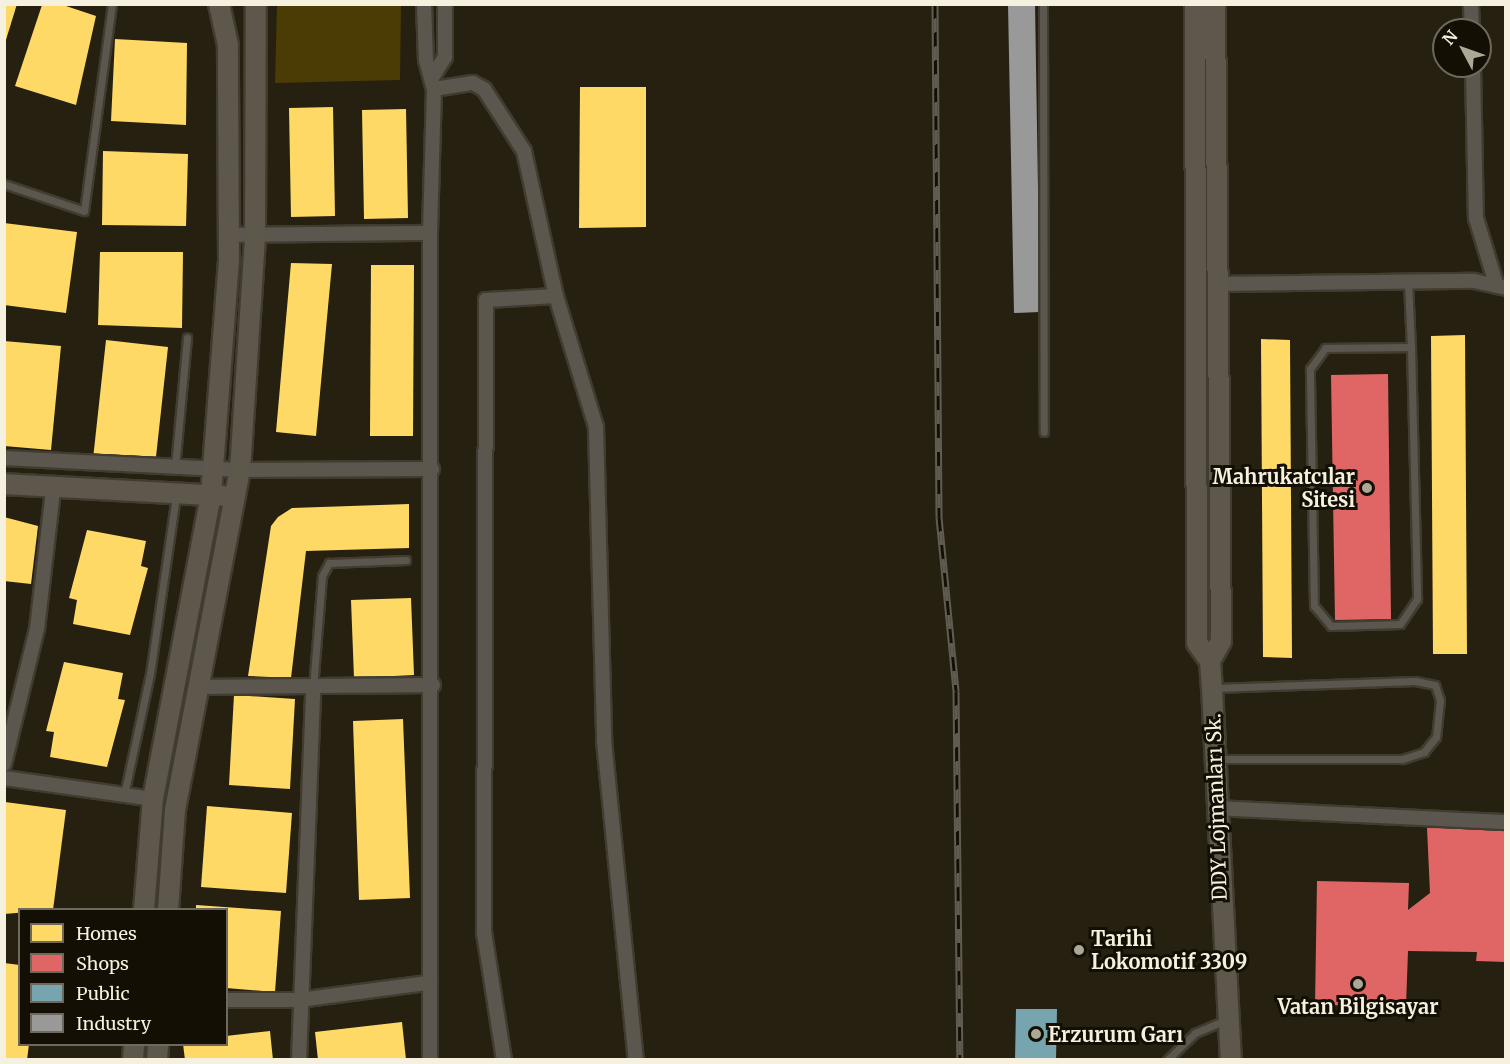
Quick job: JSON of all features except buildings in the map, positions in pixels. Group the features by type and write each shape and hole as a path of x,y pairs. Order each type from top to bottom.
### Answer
{"street":[{"path":"144,908 153,799 211,494 228,235 228,45 219,4"},
{"path":"168,908 175,810 240,470 255,236 256,4"},
{"path":"424,4 426,60 433,82 430,232 434,685 426,982 430,1059"},
{"path":"433,82 445,57 445,4"},
{"path":"1195,4 1197,642 1210,662 1221,641 1215,4"},
{"path":"1217,284 1408,282 1501,286 1476,218 1473,78"},
{"path":"433,82 473,83 495,100 525,151 556,296 596,427 604,741 636,1059"},
{"path":"228,235 430,232"},
{"path":"504,1059 484,933 486,300 556,296"},
{"path":"4,458 240,470 432,469"},
{"path":"4,484 53,490 211,494 235,499"},
{"path":"4,764 37,629 53,490"},
{"name":"DDY Lojmanları Sk.","path":"1210,662 1231,1059"},
{"path":"198,687 313,688 434,685"},
{"path":"299,1059 299,1000 313,688"},
{"path":"4,778 153,799"},
{"path":"1217,808 1506,822"},
{"path":"228,1000 299,1000 426,982"}],"lane":[{"path":"4,184 84,211 112,4"},
{"path":"1043,4 1044,432"},
{"path":"1408,282 1411,347 1417,599 1400,624 1331,626 1314,606 1310,369 1325,348 1411,347"},
{"path":"175,467 187,338"},
{"path":"124,795 150,674 177,493"},
{"path":"313,688 322,576 329,563 406,560"},
{"path":"1212,688 1415,681 1435,685 1440,700 1436,737 1424,752 1402,759 1215,759"},
{"path":"1167,1059 1195,1033 1228,1018"}],"shaded area":[{"path":"277,5 401,5 400,80 275,83"}],"railway":[{"path":"935,4 939,517 956,691 960,1060"}],"place":[{"name":"Mahrukatcılar Sitesi","path":"1367,488"},
{"name":"Tarihi Lokomotif 3309","path":"1079,950"},
{"name":"Vatan Bilgisayar","path":"1358,984"},
{"name":"Erzurum Garı","path":"1036,1034"}]}
